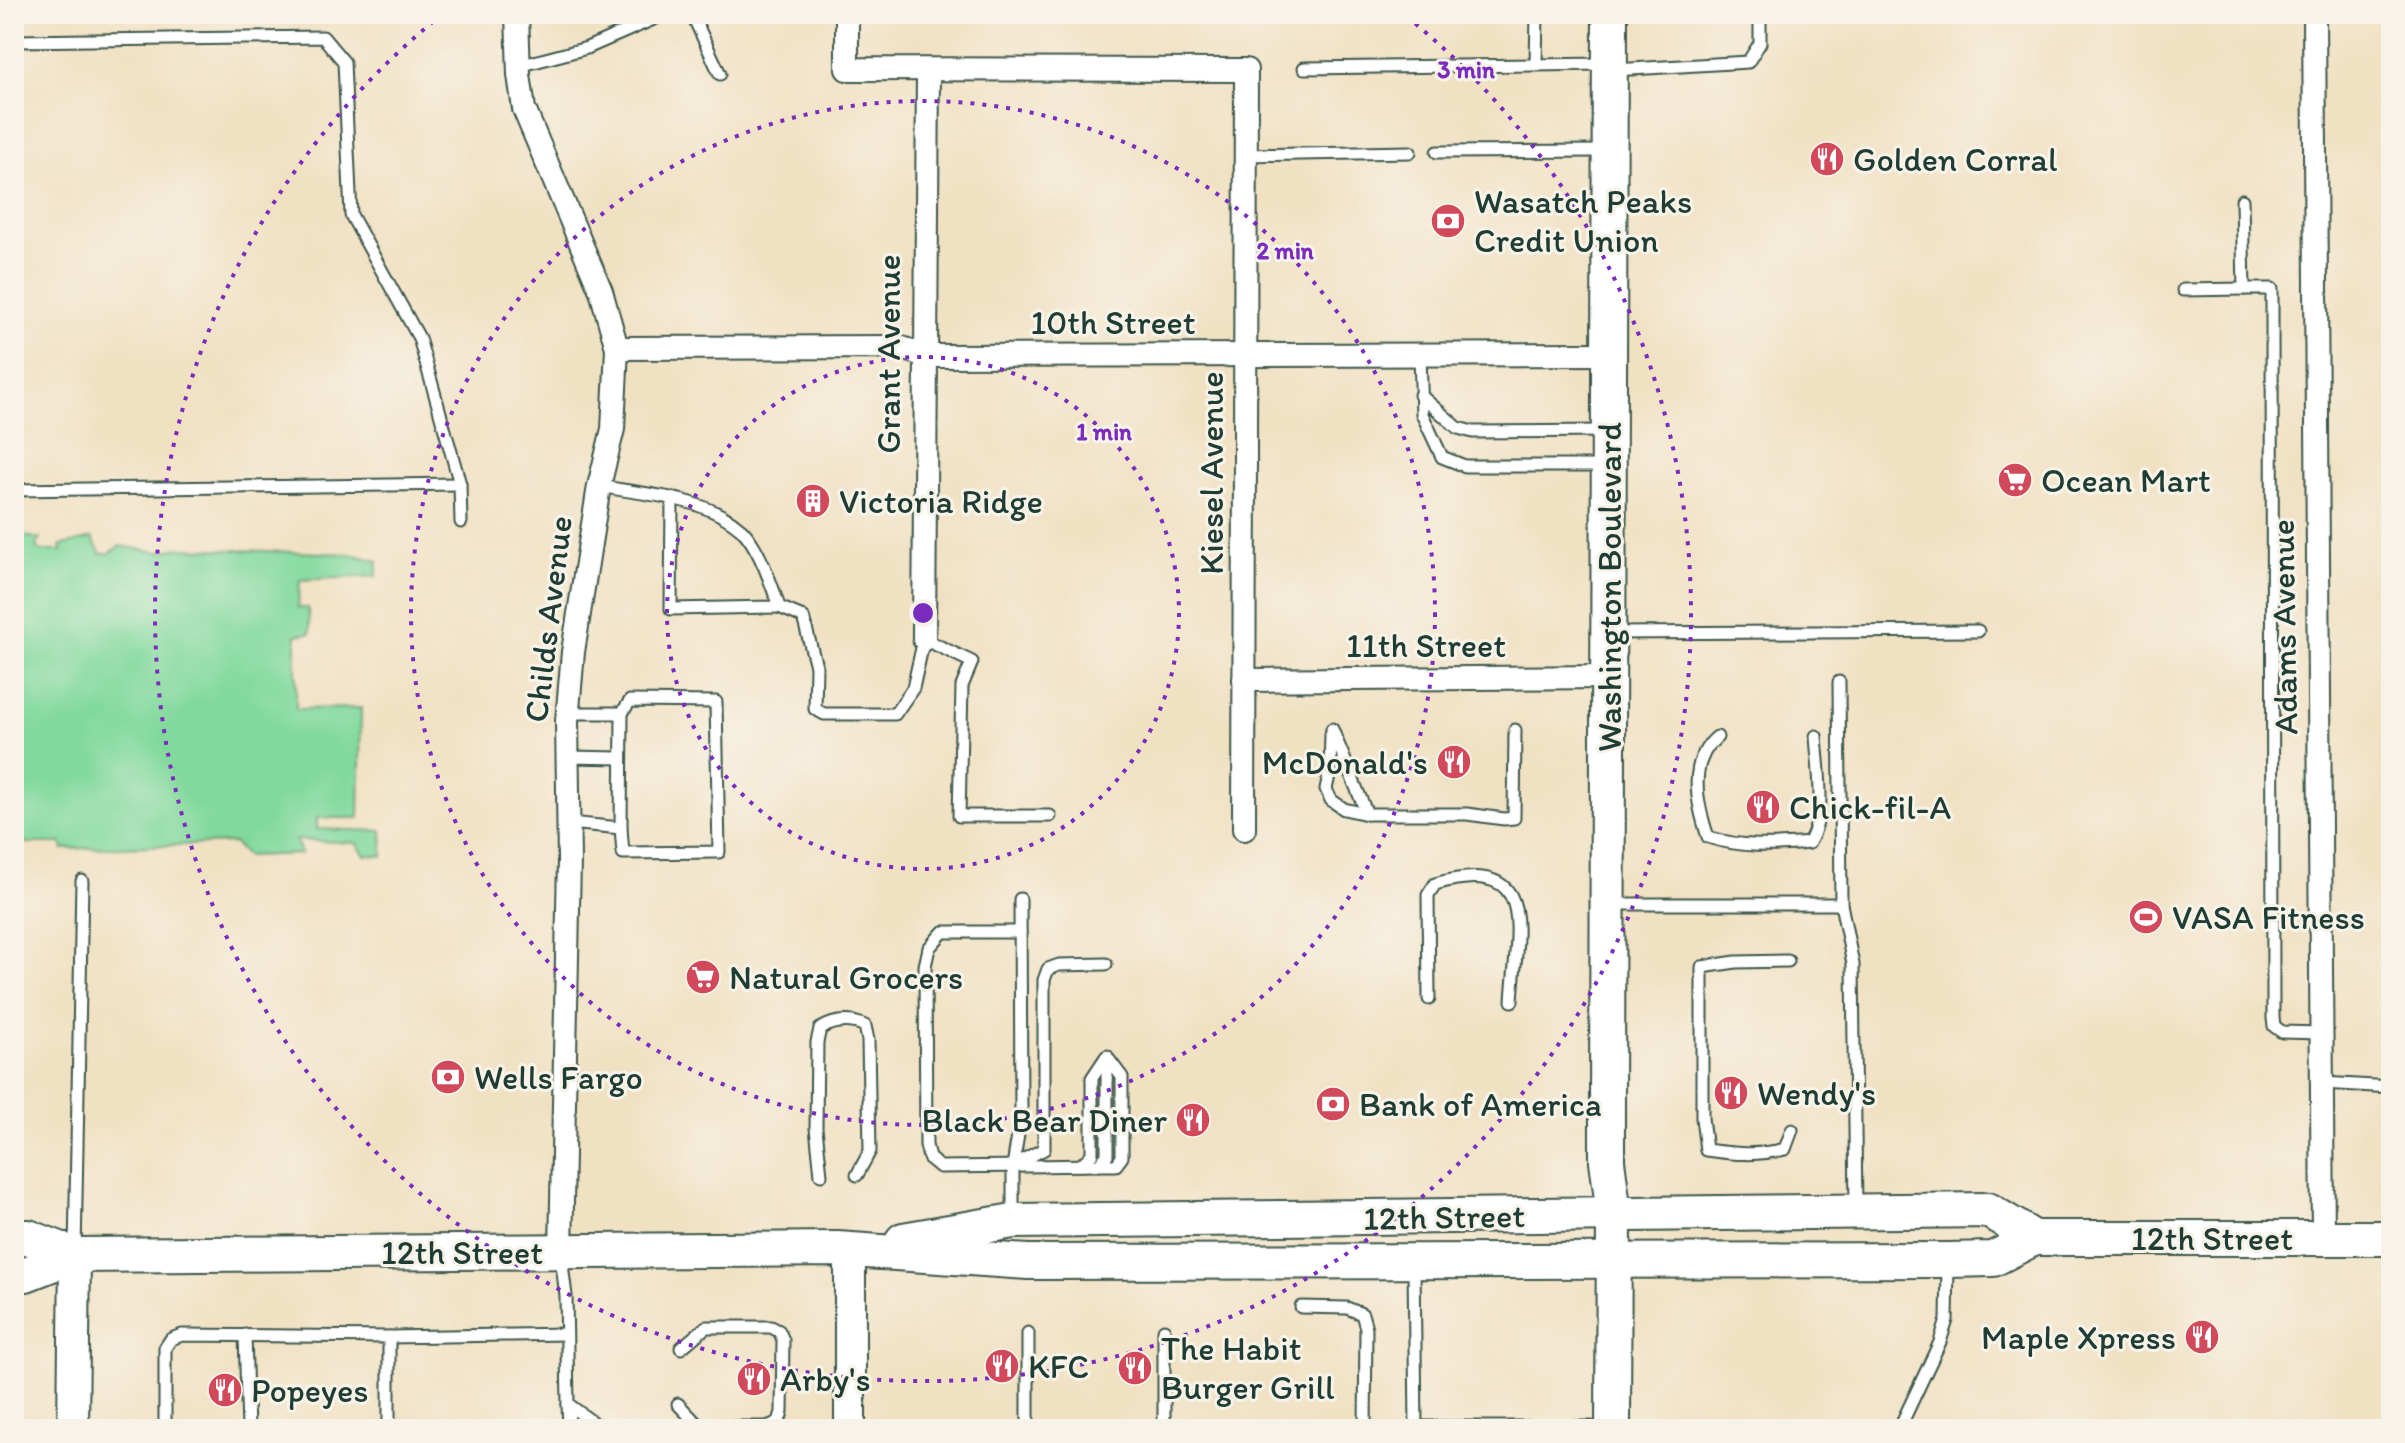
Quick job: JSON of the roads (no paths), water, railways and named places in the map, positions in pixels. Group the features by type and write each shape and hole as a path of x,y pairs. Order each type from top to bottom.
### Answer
{"main road":[{"name":"Washington Boulevard","path":"1598,1428 1607,1161 1610,14"},
{"name":"12th Street","path":"850,1249 1013,1221 1988,1210 2034,1238"},
{"name":"12th Street","path":"14,1237 28,1237 75,1255"},
{"name":"12th Street","path":"14,1275 26,1274 75,1255 850,1249 1028,1262 1948,1260 1993,1259 2034,1238 2391,1238"}],"street":[{"name":"Childs Avenue","path":"517,14 524,109 601,291 617,348 613,429 599,486 573,652 568,713 569,823 561,1251"},
{"path":"847,14 847,69 928,70"},
{"name":"Adams Avenue","path":"2314,14 2323,1238"},
{"name":"Kiesel Avenue","path":"928,70 1246,70 1244,829"},
{"name":"Grant Avenue","path":"924,639 928,70"},
{"name":"10th Street","path":"617,348 899,347 926,356 1610,354"},
{"name":"11th Street","path":"1244,680 1607,677"},
{"path":"850,1249 850,1429"},
{"path":"73,1429 75,1255"}],"lane":[{"path":"519,66 587,48 665,14"},
{"path":"692,14 720,74"},
{"path":"1536,64 1537,14"},
{"path":"1304,68 1536,64 1610,67 1748,62 1760,43 1760,14"},
{"path":"14,41 323,37 344,62 351,215 419,338 460,484 461,522"},
{"path":"1437,152 1610,151"},
{"path":"1245,155 1410,152"},
{"path":"2242,200 2244,289"},
{"path":"2183,290 2272,289 2273,1018 2274,1026 2282,1032 2322,1033"},
{"path":"1420,356 1422,414 1442,457 1465,466 1610,466"},
{"path":"1420,395 1458,428 1473,432 1610,431"},
{"path":"14,490 460,484"},
{"path":"599,486 704,507 742,530 767,572 779,607"},
{"path":"672,500 671,609 779,607 803,617 816,666 815,709 824,714 895,714 913,688 924,639 972,662 962,686 959,816 1050,816"},
{"path":"1607,633 1978,631"},
{"path":"1839,682 1841,904 1853,964 1856,1212"},
{"path":"630,701 716,702 719,852 623,853 621,758 622,713 630,701"},
{"path":"568,713 622,713"},
{"path":"1367,814 1332,729 1326,789 1331,800 1344,809 1367,814 1467,814 1504,819 1514,818 1515,730"},
{"path":"1717,737 1706,746 1698,770 1698,806 1708,837 1729,844 1772,846 1809,843 1817,829 1816,736"},
{"path":"568,757 621,758"},
{"path":"569,823 621,828"},
{"path":"1429,999 1428,895 1435,884 1471,878 1497,880 1512,894 1517,913 1512,1001"},
{"path":"75,1255 82,881"},
{"path":"1013,1221 1013,1166 1021,1116 1020,899"},
{"path":"1608,904 1841,904"},
{"path":"1020,932 943,932 929,948 925,966 926,1145 929,1158 940,1167 1099,1165 1107,1155 1107,1056 1092,1078 1092,1154 1081,1165"},
{"path":"1788,961 1736,962 1702,967 1702,1118 1706,1150 1732,1154 1764,1154 1785,1149 1792,1130"},
{"path":"1013,1166 1044,1149 1044,980 1048,969 1059,965 1106,964"},
{"path":"821,1175 816,1128 817,1042 820,1029 831,1022 856,1022 865,1026 868,1040 870,1151 857,1175"},
{"path":"2323,1083 2391,1087"},
{"path":"561,1251 566,1296 569,1429"},
{"path":"1899,1429 1940,1342 1947,1320 1948,1260"},
{"path":"1414,1261 1416,1427 1598,1428"},
{"path":"1301,1307 1347,1308 1362,1314 1366,1328 1365,1429"},
{"path":"678,1404 700,1427 767,1427 779,1422 782,1412 783,1340 779,1331 771,1327 706,1327 681,1348"},
{"path":"1164,1330 1164,1429"},
{"path":"1028,1333 1028,1429"},
{"path":"165,1429 165,1348 171,1339 182,1335 389,1337 566,1334"},
{"path":"245,1335 248,1429"},
{"path":"389,1337 389,1429"},
{"path":"568,1404 601,1429"}],"place":[{"name":"Golden Corral","path":"1827,159"},
{"name":"Wasatch Peaks Credit Union","path":"1448,221"},
{"name":"Ocean Mart","path":"2015,480"},
{"name":"Victoria Ridge","path":"813,501"},
{"name":"McDonald's","path":"1454,762"},
{"name":"Chick-fil-A","path":"1763,807"},
{"name":"VASA Fitness","path":"2146,917"},
{"name":"Natural Grocers","path":"703,977"},
{"name":"Wells Fargo","path":"448,1077"},
{"name":"Wendy's","path":"1731,1093"},
{"name":"Bank of America","path":"1333,1104"},
{"name":"Black Bear Diner","path":"1193,1120"},
{"name":"Maple Xpress","path":"2202,1337"},
{"name":"KFC","path":"1002,1366"},
{"name":"The Habit Burger Grill","path":"1135,1368"},
{"name":"Arby's","path":"754,1379"},
{"name":"Popeyes","path":"225,1390"}]}
